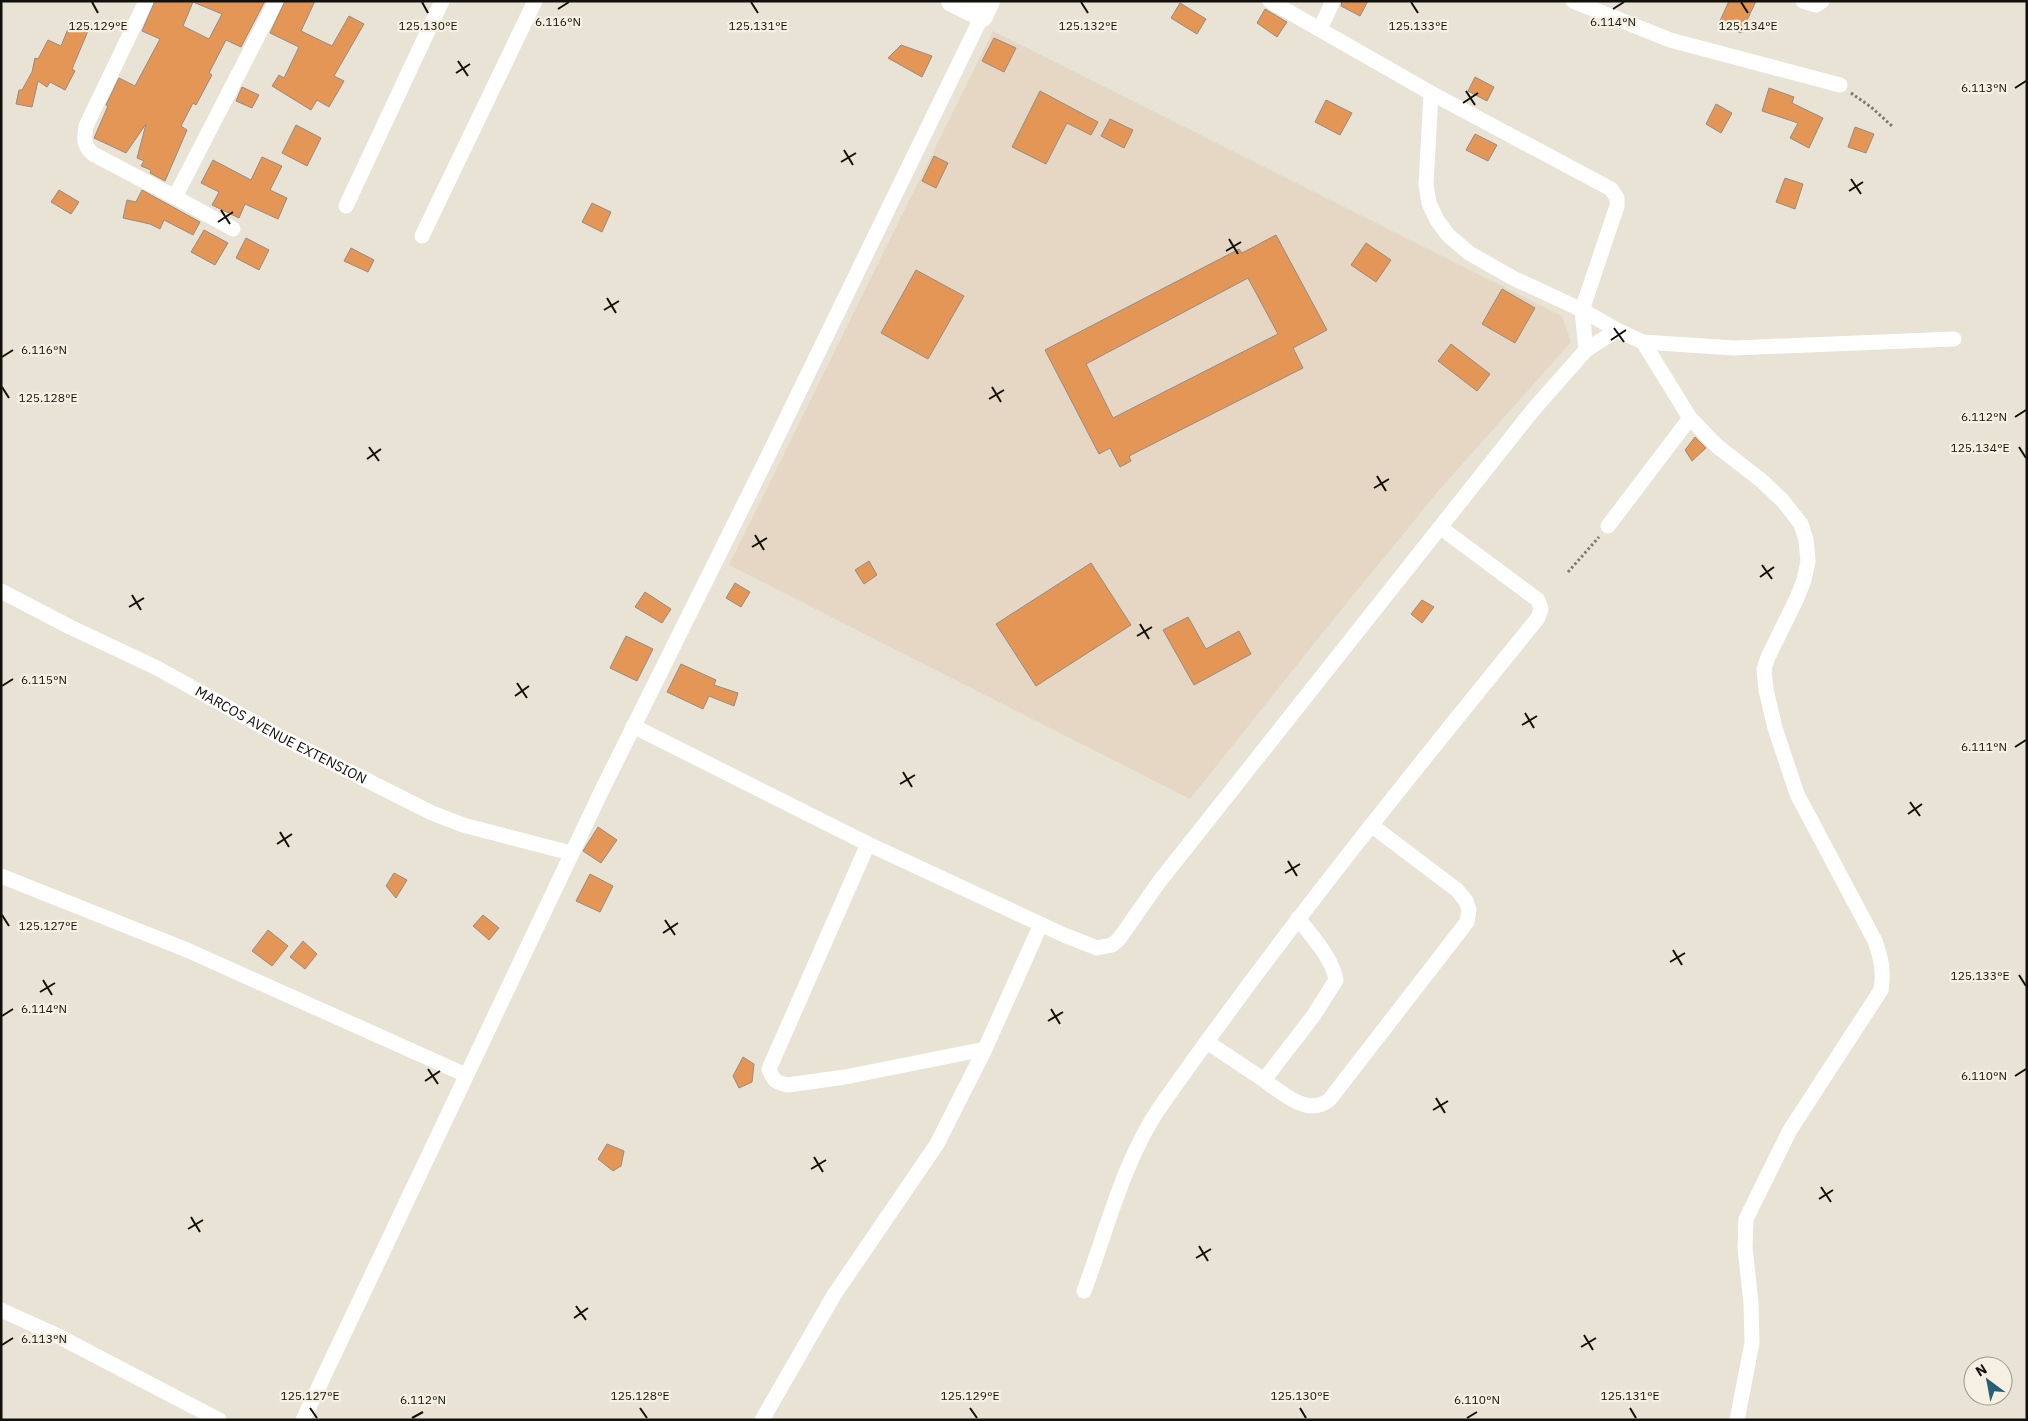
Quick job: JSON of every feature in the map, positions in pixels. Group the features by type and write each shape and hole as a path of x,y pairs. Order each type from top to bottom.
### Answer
{"street":[{"path":"146,1 86,126 83,141 87,149 93,154 233,229"},
{"path":"175,197 276,1"},
{"path":"346,206 442,1"},
{"path":"422,236 535,1"},
{"path":"303,1420 571,853 768,456 985,8 952,1"},
{"path":"1270,1 1432,93 1611,189 1617,198 1617,206 1582,310 1586,350"},
{"path":"1320,29 1333,1"},
{"path":"1573,1 1670,40 1840,85"},
{"path":"1803,1 1816,5 1822,1"},
{"path":"1432,93 1426,185 1429,203 1448,235 1469,253 1513,278 1582,310 1617,330 1643,342 1734,348 1954,340"},
{"path":"634,726 868,844 1040,924 1097,948 1112,945 1119,939 1159,882 1533,410 1586,350 1617,330"},
{"path":"1643,342 1690,418 1717,446 1783,500 1801,524 1806,540 1808,562 1797,598 1764,669 1766,690 1775,728 1798,794 1875,941 1882,961 1884,976 1881,990 1877,997 1790,1130 1746,1219 1745,1248 1752,1343 1737,1420"},
{"path":"1608,526 1690,418"},
{"path":"1084,1291 1128,1167 1146,1129 1298,918 1538,618 1540,609 1538,600 1441,528"},
{"name":"MARCOS AVENUE EXTENSION","path":"1,591 70,627 157,668 281,737 432,813 463,824 571,853"},
{"path":"1207,1042 1299,1103 1314,1106 1323,1105 1330,1099 1467,922 1469,910 1466,901 1457,890 1371,825"},
{"path":"868,844 769,1069 772,1079 778,1083 788,1085 845,1077 985,1049"},
{"path":"1,876 188,950 466,1076"},
{"path":"1264,1080 1314,1015 1336,980 1334,970 1327,958 1298,918"},
{"path":"762,1420 839,1288 937,1144 985,1049 1040,924"},
{"path":"1,1310 52,1333 219,1420"}],"path":[{"path":"1840,85 1871,107 1892,126"},
{"path":"1568,572 1608,526"}],"shaded area":[{"path":"993,31 1562,316 1571,342 1440,489 1190,799 729,565"}],"building":[{"path":"155,1 265,1 241,47 226,40 209,73 212,75 196,105 193,103 181,126 187,130 165,181 150,173 151,170 141,166 144,161 137,158 146,124 126,153 94,138 108,106 106,105 119,78 135,86 160,39 142,31","holes":["193,2 222,14 209,39 183,26"]},
{"path":"285,1 315,1 301,31 332,46 349,16 364,24 334,76 344,81 329,107 317,100 311,110 272,86 279,75 284,78 299,47 270,33"},
{"path":"1342,1 1368,1 1360,16 1341,6"},
{"path":"1729,1 1756,1 1741,33 1719,23"},
{"path":"1180,3 1206,19 1197,34 1171,18"},
{"path":"1265,9 1287,22 1277,37 1257,23"},
{"path":"70,24 88,31 72,69 75,71 65,90 50,82 47,87 38,81 32,107 16,104 19,90 22,90 32,72 35,58 38,59 48,40 61,46"},
{"path":"994,38 1016,48 1004,72 982,61"},
{"path":"901,45 932,56 922,77 888,58"},
{"path":"1475,77 1494,87 1487,101 1468,91"},
{"path":"242,87 259,95 252,108 236,101"},
{"path":"1769,88 1794,97 1792,103 1823,118 1809,148 1790,138 1798,123 1762,111"},
{"path":"1040,91 1098,122 1091,135 1067,123 1046,164 1012,147"},
{"path":"1326,100 1352,113 1340,135 1315,122"},
{"path":"1716,104 1732,113 1721,133 1706,124"},
{"path":"1110,119 1133,130 1124,148 1101,136"},
{"path":"296,125 321,138 307,166 282,153"},
{"path":"1855,127 1874,134 1866,153 1848,147"},
{"path":"1475,134 1497,145 1488,161 1466,150"},
{"path":"934,156 948,163 936,188 922,181"},
{"path":"262,157 282,166 270,190 287,198 278,219 245,204 239,218 212,205 219,192 201,183 213,160 251,180"},
{"path":"1785,178 1803,184 1795,209 1776,202"},
{"path":"59,190 79,202 71,214 51,202"},
{"path":"142,190 200,222 193,235 164,220 160,229 150,224 123,218 127,200 136,202"},
{"path":"592,203 611,212 602,232 582,222"},
{"path":"204,230 228,243 215,265 191,252"},
{"path":"1276,235 1327,330 1293,348 1303,368 1129,456 1131,461 1120,467 1110,448 1099,454 1045,350 1239,249 1242,253","holes":["1248,278 1278,334 1113,418 1086,364"]},
{"path":"246,238 269,250 259,270 236,258"},
{"path":"1366,243 1391,260 1376,282 1351,265"},
{"path":"351,248 374,260 368,272 344,261"},
{"path":"916,270 964,296 928,359 881,333"},
{"path":"1502,289 1535,308 1515,343 1482,324"},
{"path":"1451,344 1490,374 1477,391 1438,361"},
{"path":"1695,437 1706,448 1692,461 1685,450"},
{"path":"869,561 877,575 864,584 855,570"},
{"path":"1091,563 1131,625 1036,686 996,624"},
{"path":"735,583 750,592 741,607 726,598"},
{"path":"645,592 671,609 662,623 635,607"},
{"path":"1422,600 1434,607 1422,623 1411,614"},
{"path":"1188,617 1206,649 1239,631 1251,654 1194,685 1163,630"},
{"path":"626,636 653,649 637,681 610,668"},
{"path":"681,664 716,680 714,685 738,693 734,706 709,696 703,709 667,692"},
{"path":"598,827 617,840 601,863 583,851"},
{"path":"394,873 407,880 396,898 386,886"},
{"path":"590,874 613,886 600,912 576,901"},
{"path":"483,915 499,928 489,940 473,926"},
{"path":"268,930 288,946 272,966 252,951"},
{"path":"303,941 317,954 305,969 290,957"},
{"path":"743,1057 754,1064 752,1082 739,1088 733,1076"},
{"path":"607,1144 624,1151 621,1166 613,1171 598,1159"}]}
